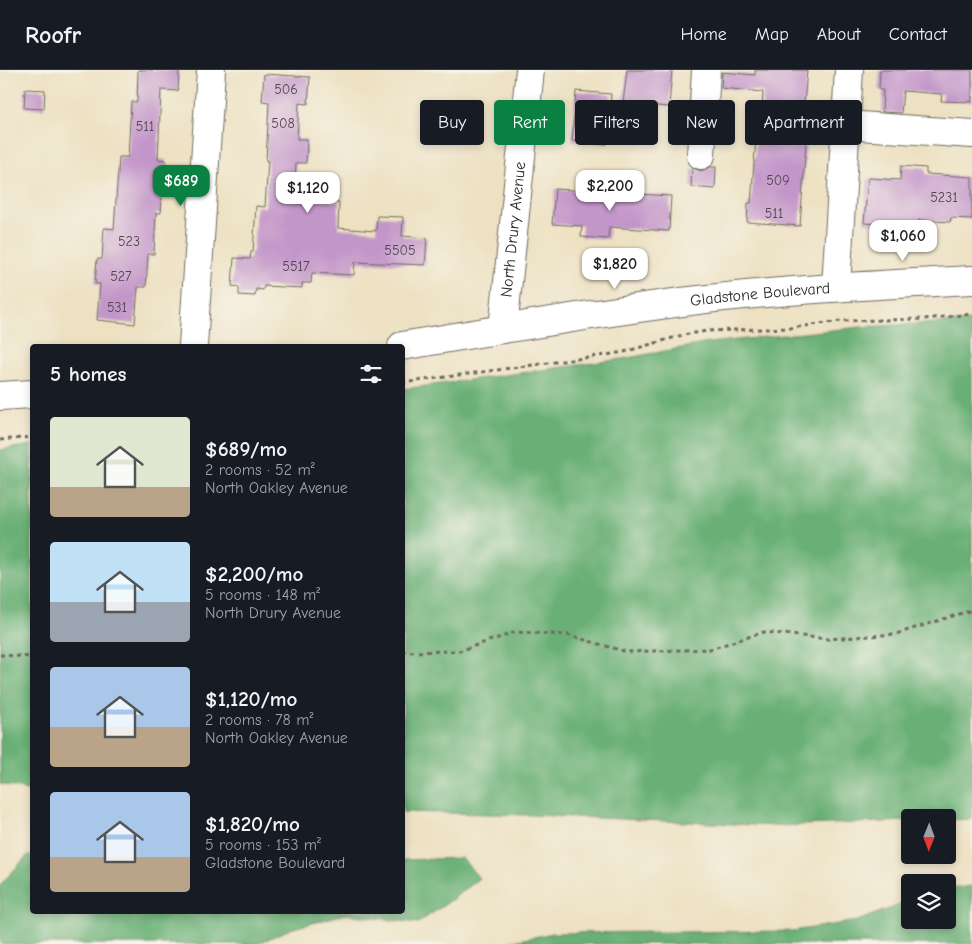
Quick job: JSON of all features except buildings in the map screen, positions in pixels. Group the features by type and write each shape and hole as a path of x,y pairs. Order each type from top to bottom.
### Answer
{"street":[{"path":"193,344 211,70"},
{"name":"North Drury Avenue","path":"503,329 530,70"},
{"path":"701,155 706,70"},
{"path":"847,100 849,70"},
{"path":"862,126 972,134"},
{"path":"836,287 845,145"},
{"name":"Gladstone Boulevard","path":"405,345 682,302 836,287 972,280"},
{"path":"0,396 30,394"}],"path":[{"path":"405,383 606,356 683,335 707,331 790,328 841,320 924,319 972,314"},
{"path":"0,440 30,437"},
{"path":"405,652 459,651 516,632 568,635 627,652 710,649 764,632 828,639 896,634 972,610"},
{"path":"0,655 30,657"}],"green space":[{"path":"972,321 972,819 956,820 956,809 901,809 901,821 777,826 531,815 405,812 405,389 622,359 708,343 861,327"},
{"path":"30,445 30,791 0,784 0,450"},
{"path":"27,856 30,856 30,914 345,914 290,929 257,944 0,944 0,885"},
{"path":"462,858 479,878 418,923 345,914 405,914 405,860"},
{"path":"972,886 972,944 500,944 553,933 793,931 857,921 901,904 901,929 956,929 956,888"}]}
